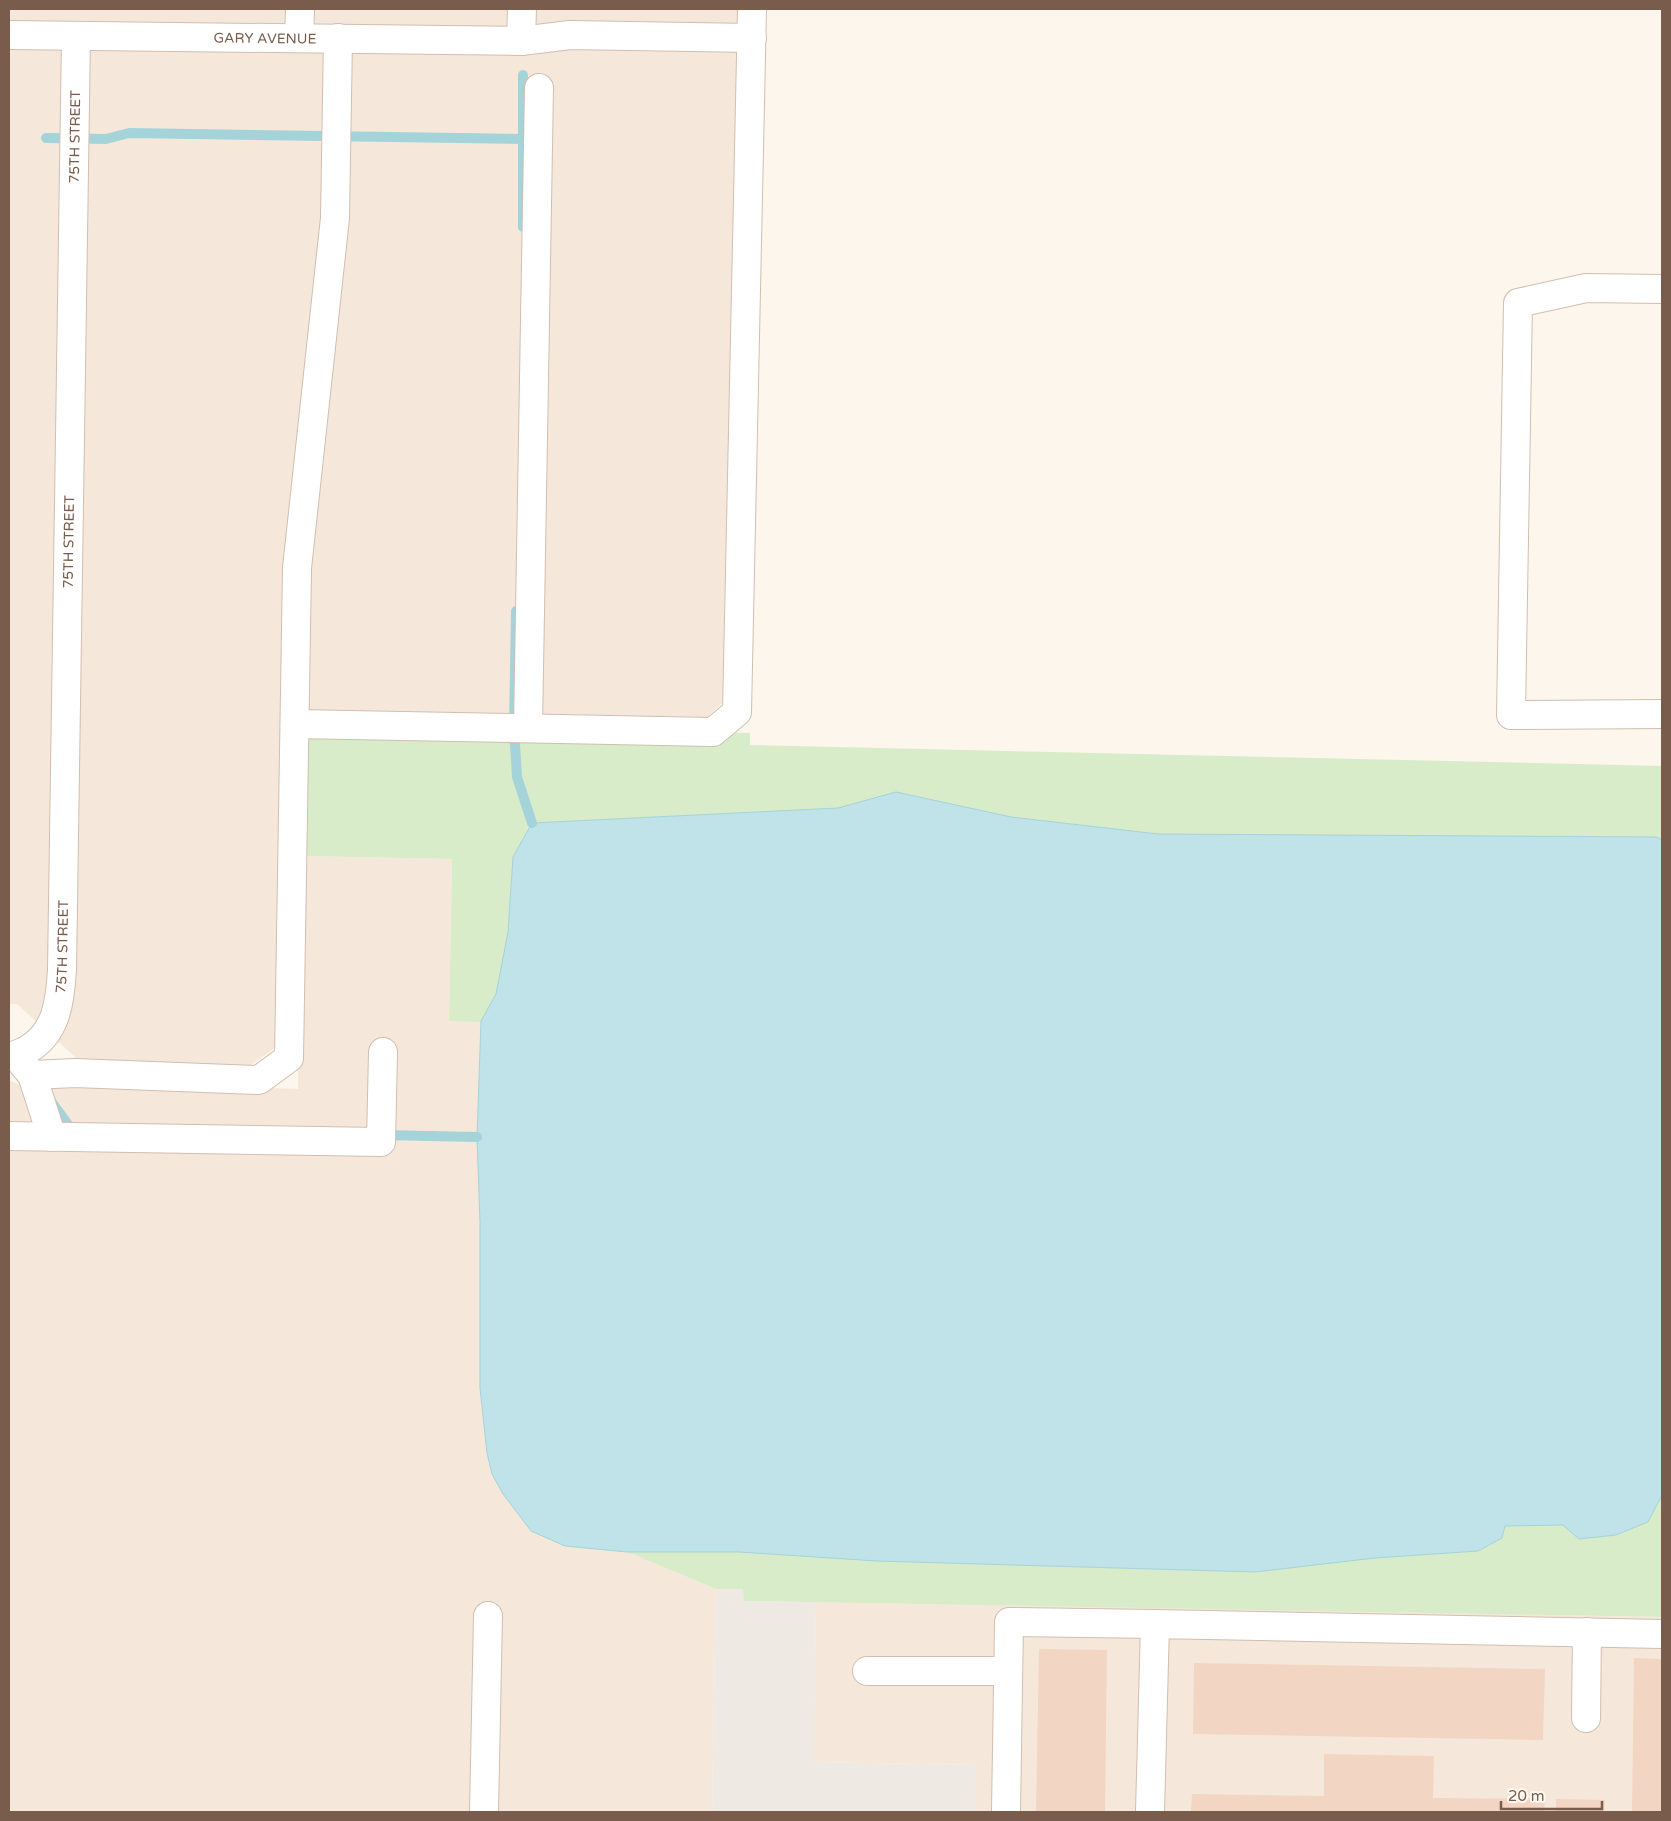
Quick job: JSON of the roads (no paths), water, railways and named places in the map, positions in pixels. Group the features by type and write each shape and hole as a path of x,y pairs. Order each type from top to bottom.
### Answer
{"street":[{"path":"299,38 300,9"},
{"path":"521,41 522,9"},
{"path":"295,724 713,732 737,712 752,9"},
{"name":"GARY AVENUE","path":"9,35 521,41 570,35 752,38"},
{"name":"75TH STREET","path":"24,1057 52,1025 60,1005 62,970 76,36"},
{"path":"24,1057 75,1073 259,1080 289,1058 297,568 335,218 338,38"},
{"path":"528,728 539,88"},
{"path":"1662,288 1586,288 1518,303 1511,715 1662,714"},
{"path":"9,1136 381,1142 383,1052"},
{"path":"24,1057 52,1137"},
{"path":"484,1812 488,1616"},
{"path":"1006,1812 1009,1622 1662,1634"},
{"path":"1150,1812 1155,1624"},
{"path":"1586,1718 1587,1632"},
{"path":"867,1671 1008,1671"}],"water":[{"path":"896,792 1011,817 1158,834 1656,837 1662,840 1662,1495 1648,1522 1616,1535 1579,1539 1563,1525 1505,1526 1502,1538 1478,1551 1375,1558 1255,1572 876,1561 739,1552 627,1552 565,1546 531,1531 503,1494 492,1474 487,1453 480,1388 480,1222 477,1137 481,1021 496,994 508,932 513,857 532,823 838,808"}],"waterway":[{"path":"523,75 523,227"},
{"path":"46,138 106,139 129,133 522,139"},
{"path":"516,611 514,728 517,777 532,823"},
{"path":"50,1100 72,1130"},
{"path":"382,1135 477,1137"}]}
